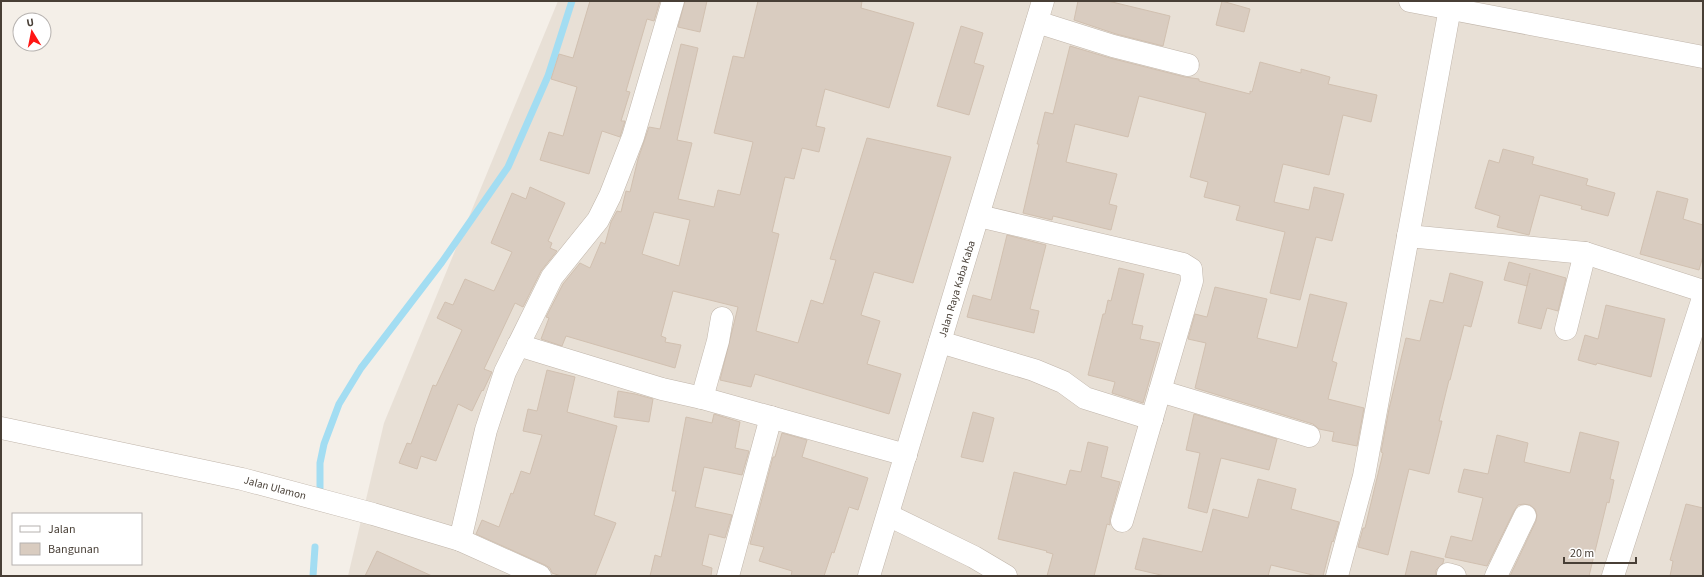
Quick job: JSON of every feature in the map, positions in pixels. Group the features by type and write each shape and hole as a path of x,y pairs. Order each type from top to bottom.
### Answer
{"street":[{"path":"460,540 486,430 505,372 552,277 598,220 610,196 633,137 673,1"},
{"name":"Jalan Raya Kaba Kaba","path":"869,576 1043,1"},
{"path":"1410,1 1703,57"},
{"path":"1337,576 1364,476 1450,8"},
{"path":"1037,22 1113,46 1188,65"},
{"path":"979,216 1183,264 1191,269 1192,281 1122,521"},
{"path":"1408,236 1585,253 1703,291"},
{"path":"1566,329 1585,253"},
{"path":"1613,576 1703,298"},
{"path":"702,398 718,341 722,318"},
{"path":"940,342 1040,372 1063,382 1085,398 1152,419"},
{"path":"518,345 662,389 702,398 906,455"},
{"path":"1160,391 1309,436"},
{"path":"728,576 771,417"},
{"name":"Jalan Ulamon","path":"1,428 242,479 373,514 460,540 540,576"},
{"path":"888,515 974,557 1006,576"},
{"path":"1496,576 1525,516"}],"shaded area":[{"path":"558,1 1703,1 1703,576 348,576 384,423"}],"building":[{"path":"590,1 660,1 654,21 647,19 626,91 630,92 621,121 625,121 620,137 602,131 589,174 540,160 549,132 563,136 577,87 551,79 559,54 573,58"},
{"path":"685,1 707,1 700,32 678,27"},
{"path":"758,1 862,1 861,8 914,23 889,108 825,89 816,126 825,128 819,152 802,148 794,179 785,177 772,232 779,234 756,331 798,343 811,300 823,304 836,260 830,259 867,138 951,157 913,283 874,272 861,315 880,321 867,364 901,374 889,414 755,374 751,387 720,380 738,307 673,291 661,336 666,338 665,342 681,345 675,368 566,336 562,346 541,339 549,318 546,317 563,284 580,263 590,268 601,242 605,244 611,222 617,211 621,212 626,191 630,192 638,159 649,127 660,129 681,44 698,48 677,140 692,143 678,199 714,207 718,190 740,195 753,142 714,133 733,56 744,58","holes":["654,212 690,220 679,266 642,254"]},
{"path":"1078,1 1108,1 1170,16 1163,46 1116,34 1074,20"},
{"path":"1222,1 1250,9 1244,32 1216,25"},
{"path":"961,26 983,33 974,63 984,66 969,115 937,106"},
{"path":"1070,46 1110,58 1185,77 1199,79 1199,81 1250,94 1250,91 1252,92 1260,62 1301,73 1301,69 1330,77 1328,84 1377,95 1371,122 1343,115 1329,175 1283,164 1274,202 1309,210 1314,187 1344,194 1332,241 1316,237 1300,300 1270,293 1285,232 1236,220 1240,206 1204,197 1208,182 1190,177 1206,113 1139,96 1128,137 1075,124 1066,162 1117,174 1109,204 1117,206 1111,230 1053,216 1052,220 1023,213 1045,112 1053,114"},
{"path":"1503,149 1534,157 1532,164 1588,179 1586,185 1615,193 1608,216 1581,209 1582,206 1540,195 1529,235 1497,227 1500,216 1475,208 1489,160 1499,163"},
{"path":"530,187 565,203 548,241 552,243 550,248 557,251 541,271 523,307 515,303 484,369 492,372 483,391 482,390 472,411 458,404 436,461 421,456 417,469 399,463 407,443 411,444 433,385 436,386 462,330 437,318 445,302 453,305 465,279 494,291 512,252 491,243 512,193 526,199"},
{"path":"1657,191 1688,199 1683,219 1703,225 1703,256 1699,270 1640,254"},
{"path":"1007,235 1046,245 1030,309 1039,311 1034,333 967,317 973,295 991,300"},
{"path":"1509,262 1566,278 1558,311 1547,308 1541,329 1518,323 1527,286 1504,280"},
{"path":"1119,268 1144,274 1132,324 1143,326 1140,339 1160,343 1143,403 1112,393 1115,382 1088,375 1103,314 1105,314 1108,300 1111,301"},
{"path":"1450,273 1483,282 1471,327 1464,325 1439,421 1442,421 1429,474 1409,469 1388,555 1358,547 1363,528 1365,528 1383,453 1381,452 1389,409 1406,338 1420,341 1430,300 1443,303"},
{"path":"1215,287 1267,299 1257,338 1297,348 1310,294 1347,303 1332,361 1337,363 1328,399 1364,408 1357,446 1332,441 1334,432 1319,429 1313,424 1195,388 1206,343 1188,339 1195,314 1207,317"},
{"path":"1606,305 1665,319 1651,377 1597,363 1596,365 1578,360 1585,335 1598,339"},
{"path":"547,370 575,377 567,412 617,426 594,515 616,523 595,576 561,576 552,573 550,568 545,565 476,534 482,520 499,527 511,493 513,494 521,471 530,474 542,435 523,431 528,409 537,411"},
{"path":"618,391 653,399 649,422 614,417"},
{"path":"973,412 994,418 983,462 961,457"},
{"path":"714,414 740,422 735,448 749,451 742,475 704,467 695,507 732,515 725,538 709,534 702,565 712,568 711,576 650,576 655,555 661,557 676,491 672,491 686,417 712,423"},
{"path":"1194,414 1277,439 1269,470 1221,458 1207,513 1188,508 1200,453 1186,450"},
{"path":"1580,432 1619,442 1610,479 1614,480 1609,503 1607,502 1589,576 1510,576 1536,521 1537,515 1535,509 1530,505 1524,504 1518,505 1514,511 1487,566 1445,557 1451,536 1472,541 1483,498 1458,492 1464,469 1488,474 1497,435 1528,443 1524,462 1570,473"},
{"path":"782,433 807,440 802,457 868,478 858,510 849,507 834,553 832,552 824,576 791,576 792,571 759,561 764,547 750,544 773,457 775,457"},
{"path":"1088,442 1108,447 1101,477 1120,482 1110,518 1110,525 1107,524 1094,576 1047,576 1053,554 1046,552 1047,551 998,539 1014,472 1066,485 1070,470 1081,472"},
{"path":"1258,479 1296,489 1291,509 1339,522 1333,542 1332,541 1323,576 1317,576 1271,565 1268,576 1165,576 1135,569 1143,538 1202,552 1213,509 1248,518"},
{"path":"1686,504 1703,508 1703,576 1670,576 1673,561 1670,560"},
{"path":"377,551 432,576 365,576"},
{"path":"1411,551 1444,559 1443,563 1436,570 1436,576 1405,576"}],"waterway":[{"path":"320,495 320,463 324,444 339,404 361,368 442,262 508,167 548,76 572,1"},
{"path":"313,576 315,547"}]}
